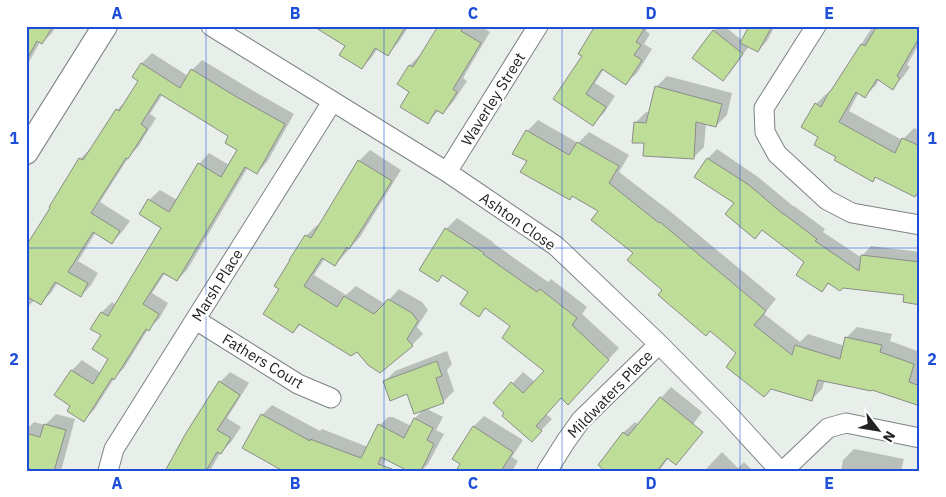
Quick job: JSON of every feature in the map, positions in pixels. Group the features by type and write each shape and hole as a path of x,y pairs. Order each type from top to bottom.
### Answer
{"street":[{"path":"26,152 105,26"},
{"name":"Ashton Close","path":"212,26 447,172 556,246 659,344 782,471"},
{"name":"Waverley Street","path":"447,172 538,26"},
{"path":"816,26 764,108 765,132 777,154 827,200 852,213 920,225"},
{"name":"Marsh Place","path":"108,471 114,449 332,102"},
{"name":"Fathers Court","path":"196,320 298,384 332,398"},
{"name":"Mildwaters Place","path":"547,471 581,420 659,344"},
{"path":"782,471 828,428 846,424 920,438"}],"building":[{"path":"26,26 53,26 42,44 37,41 26,61"},
{"path":"313,26 406,26 388,56 375,48 362,69 339,55 345,46"},
{"path":"438,26 464,26 461,31 481,43 453,89 457,92 443,114 436,110 428,124 400,107 409,92 397,84 409,65 413,67"},
{"path":"595,26 646,26 636,42 641,45 634,55 642,60 626,85 602,69 586,94 606,107 593,126 553,99 582,56 578,54"},
{"path":"749,26 772,26 758,52 740,43"},
{"path":"877,26 920,26 920,36 897,76 900,78 893,90 877,79 865,98 856,92 839,122 895,153 902,138 920,146 920,188 915,197 875,177 873,182 834,160 836,157 814,145 818,137 801,127 815,103 821,107 861,44 865,46"},
{"path":"713,30 743,54 723,81 692,58"},
{"path":"141,63 180,88 191,69 285,124 257,174 245,167 177,281 163,273 143,304 159,314 149,331 146,329 114,380 112,378 84,422 67,411 70,406 54,395 71,370 93,384 108,359 92,349 101,335 90,329 101,312 108,316 161,228 139,214 148,199 169,212 198,163 221,177 237,150 225,143 228,136 160,94 141,124 147,129 91,213 120,231 112,244 93,232 68,272 88,283 81,297 55,282 41,305 26,296 26,246 79,158 83,160 116,109 119,111 138,81 132,77"},
{"path":"655,86 722,104 716,127 696,122 694,159 643,156 644,143 632,143 634,122 646,123"},
{"path":"526,130 569,155 577,142 619,166 609,183 660,222 766,311 754,325 792,355 795,345 840,359 845,337 882,345 880,352 914,364 909,382 920,386 920,406 872,390 818,380 812,401 771,389 764,397 726,367 736,353 710,331 706,336 658,295 662,290 627,260 633,253 591,220 598,211 572,196 570,200 520,172 527,161 512,154"},
{"path":"707,158 749,185 783,214 817,239 815,241 859,271 861,255 920,262 920,305 903,302 904,295 843,288 840,291 828,283 822,292 796,275 804,262 762,230 755,239 725,214 734,203 694,177"},
{"path":"358,160 392,181 349,249 347,247 335,266 322,258 304,286 337,307 344,296 374,314 388,299 412,313 418,321 407,339 413,346 380,373 368,365 357,352 351,356 299,324 293,333 263,314 279,289 274,286 289,260 305,235 311,238"},
{"path":"445,228 484,253 537,292 540,289 577,318 572,325 609,360 568,405 561,398 536,426 542,431 532,442 502,416 504,413 493,403 511,382 523,393 544,371 502,338 510,326 485,308 479,317 460,304 468,292 442,275 438,282 419,270"},
{"path":"437,361 442,376 436,378 444,403 414,414 407,394 390,401 383,381"},
{"path":"219,381 240,395 217,430 231,438 221,454 217,452 206,471 165,471 186,433"},
{"path":"660,397 703,432 676,465 667,458 657,471 605,471 598,465 623,432 628,436"},
{"path":"261,414 310,441 310,439 361,458 378,424 404,438 414,418 433,428 427,440 434,444 421,471 408,471 381,457 378,464 392,469 392,471 283,471 242,448"},
{"path":"44,424 66,430 54,471 36,471 26,468 26,433 40,437"},
{"path":"473,426 513,452 501,471 456,471 460,464 452,459"}]}
